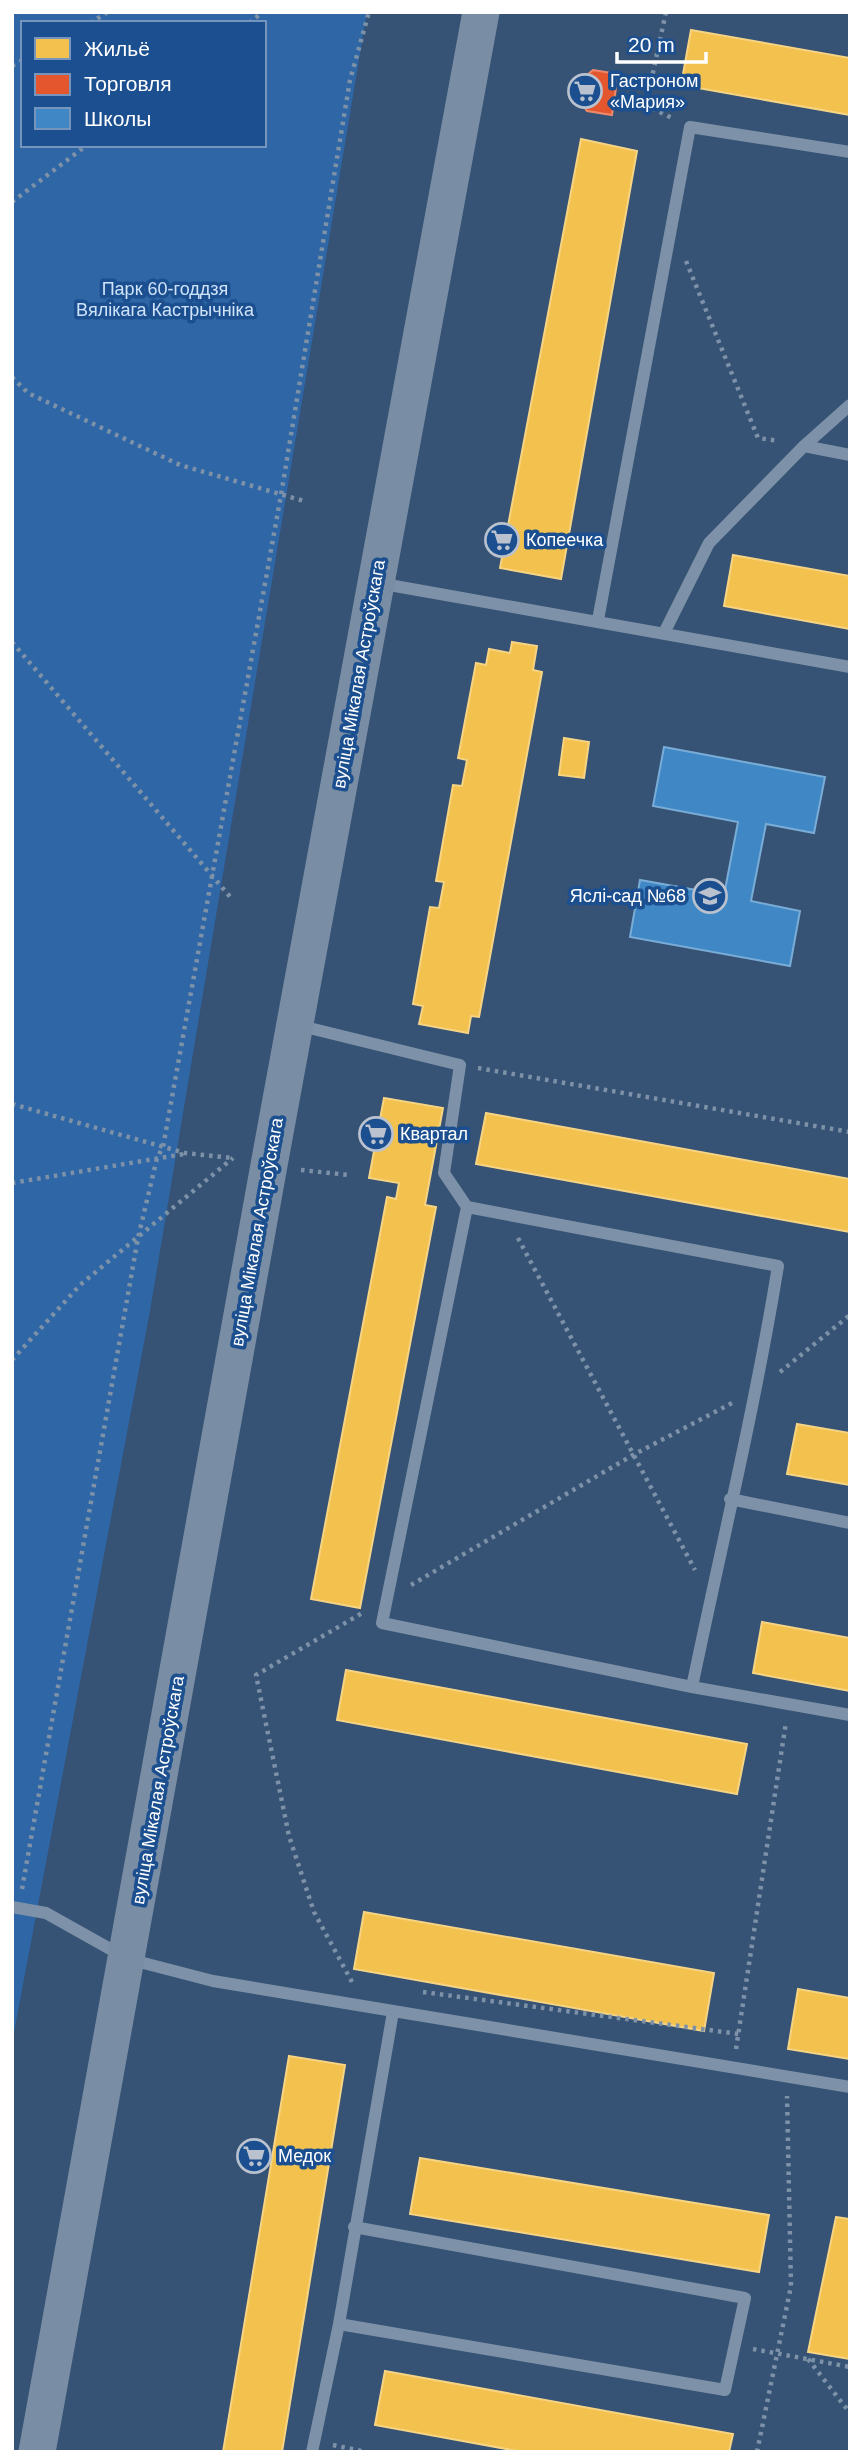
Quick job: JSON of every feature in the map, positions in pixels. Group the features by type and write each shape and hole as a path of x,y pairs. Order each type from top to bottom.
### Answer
{"main road":[{"name":"вуліца Мікалая Астроўскага","path":"37,2452 481,12"}],"lane":[{"path":"598,621 690,127 850,152"},
{"path":"664,633 709,543 804,446 850,405"},
{"path":"804,446 850,455"},
{"path":"376,583 459,600 598,621 850,667"},
{"path":"296,1024 460,1065 444,1172 467,1207 382,1623 692,1687 850,1714"},
{"path":"467,1207 778,1266 758,1390 730,1499 692,1687"},
{"path":"730,1499 850,1523"},
{"path":"16,1907 46,1913 128,1959 213,1981 850,2087"},
{"path":"314,2447 339,2324 393,2012"},
{"path":"339,2324 725,2390 745,2298 354,2227"}],"path":[{"path":"16,1907 138,1238 157,1158 163,1147 281,495 350,80 369,12"},
{"path":"666,12 646,105 690,127"},
{"path":"12,202 84,147"},
{"path":"672,226 758,438 804,446"},
{"path":"12,377 28,393 180,465 304,501"},
{"path":"12,642 232,899"},
{"path":"460,1065 850,1132"},
{"path":"12,1104 185,1153 233,1158 80,1285 12,1360"},
{"path":"12,1183 185,1153"},
{"path":"290,1169 349,1175"},
{"path":"505,1214 710,1598"},
{"path":"363,1984 350,1982 314,1912 289,1836 256,1675 634,1455 758,1390 850,1315"},
{"path":"733,2067 789,1704"},
{"path":"417,1991 739,2034"},
{"path":"757,2452 791,2286 787,2076"},
{"path":"735,2346 850,2367"},
{"path":"808,2359 850,2413"},
{"path":"314,2447 366,2452"}],"green space":[{"name":"Парк 60-годдзя Вялікага Кастрычніка","path":"12,12 367,12 150,1311 12,2043"}],"building: Жильё":[{"path":"691,30 850,58 850,115 681,85"},
{"path":"581,139 637,151 561,579 500,568"},
{"path":"733,555 850,576 850,629 724,606"},
{"path":"512,642 537,646 533,670 542,672 479,1017 471,1016 468,1033 419,1024 423,1006 413,1004 430,907 439,908 444,882 436,881 453,785 462,786 467,760 458,758 476,663 486,665 489,649 510,653"},
{"path":"564,738 589,742 584,778 559,775"},
{"path":"384,1098 443,1108 425,1205 436,1207 360,1608 311,1599 387,1197 396,1199 399,1183 369,1178"},
{"path":"486,1113 850,1179 850,1232 476,1164"},
{"path":"797,1424 850,1433 850,1485 787,1474"},
{"path":"762,1622 850,1638 850,1691 753,1673"},
{"path":"346,1670 747,1744 737,1794 337,1720"},
{"path":"364,1912 714,1973 704,2031 354,1969"},
{"path":"798,1989 850,1998 850,2059 788,2049"},
{"path":"289,2056 345,2065 282,2452 223,2452"},
{"path":"420,2158 769,2215 759,2272 410,2214"},
{"path":"836,2217 850,2219 850,2359 808,2352"},
{"path":"385,2371 733,2434 729,2452 523,2452 375,2425"}],"building: Торговля":[{"path":"593,70 618,74 612,115 587,111 582,104 587,75"}],"building: Школы":[{"path":"664,747 825,777 814,833 766,824 751,901 800,911 790,966 630,937 640,880 724,895 738,822 653,806"}],"place":[{"name":"Гастроном «Мария»","path":"585,91"},
{"name":"Копеечка","path":"502,540"},
{"name":"Яслі-сад №68","path":"710,896"},
{"name":"Квартал","path":"376,1134"},
{"name":"Медок","path":"254,2156"}]}
